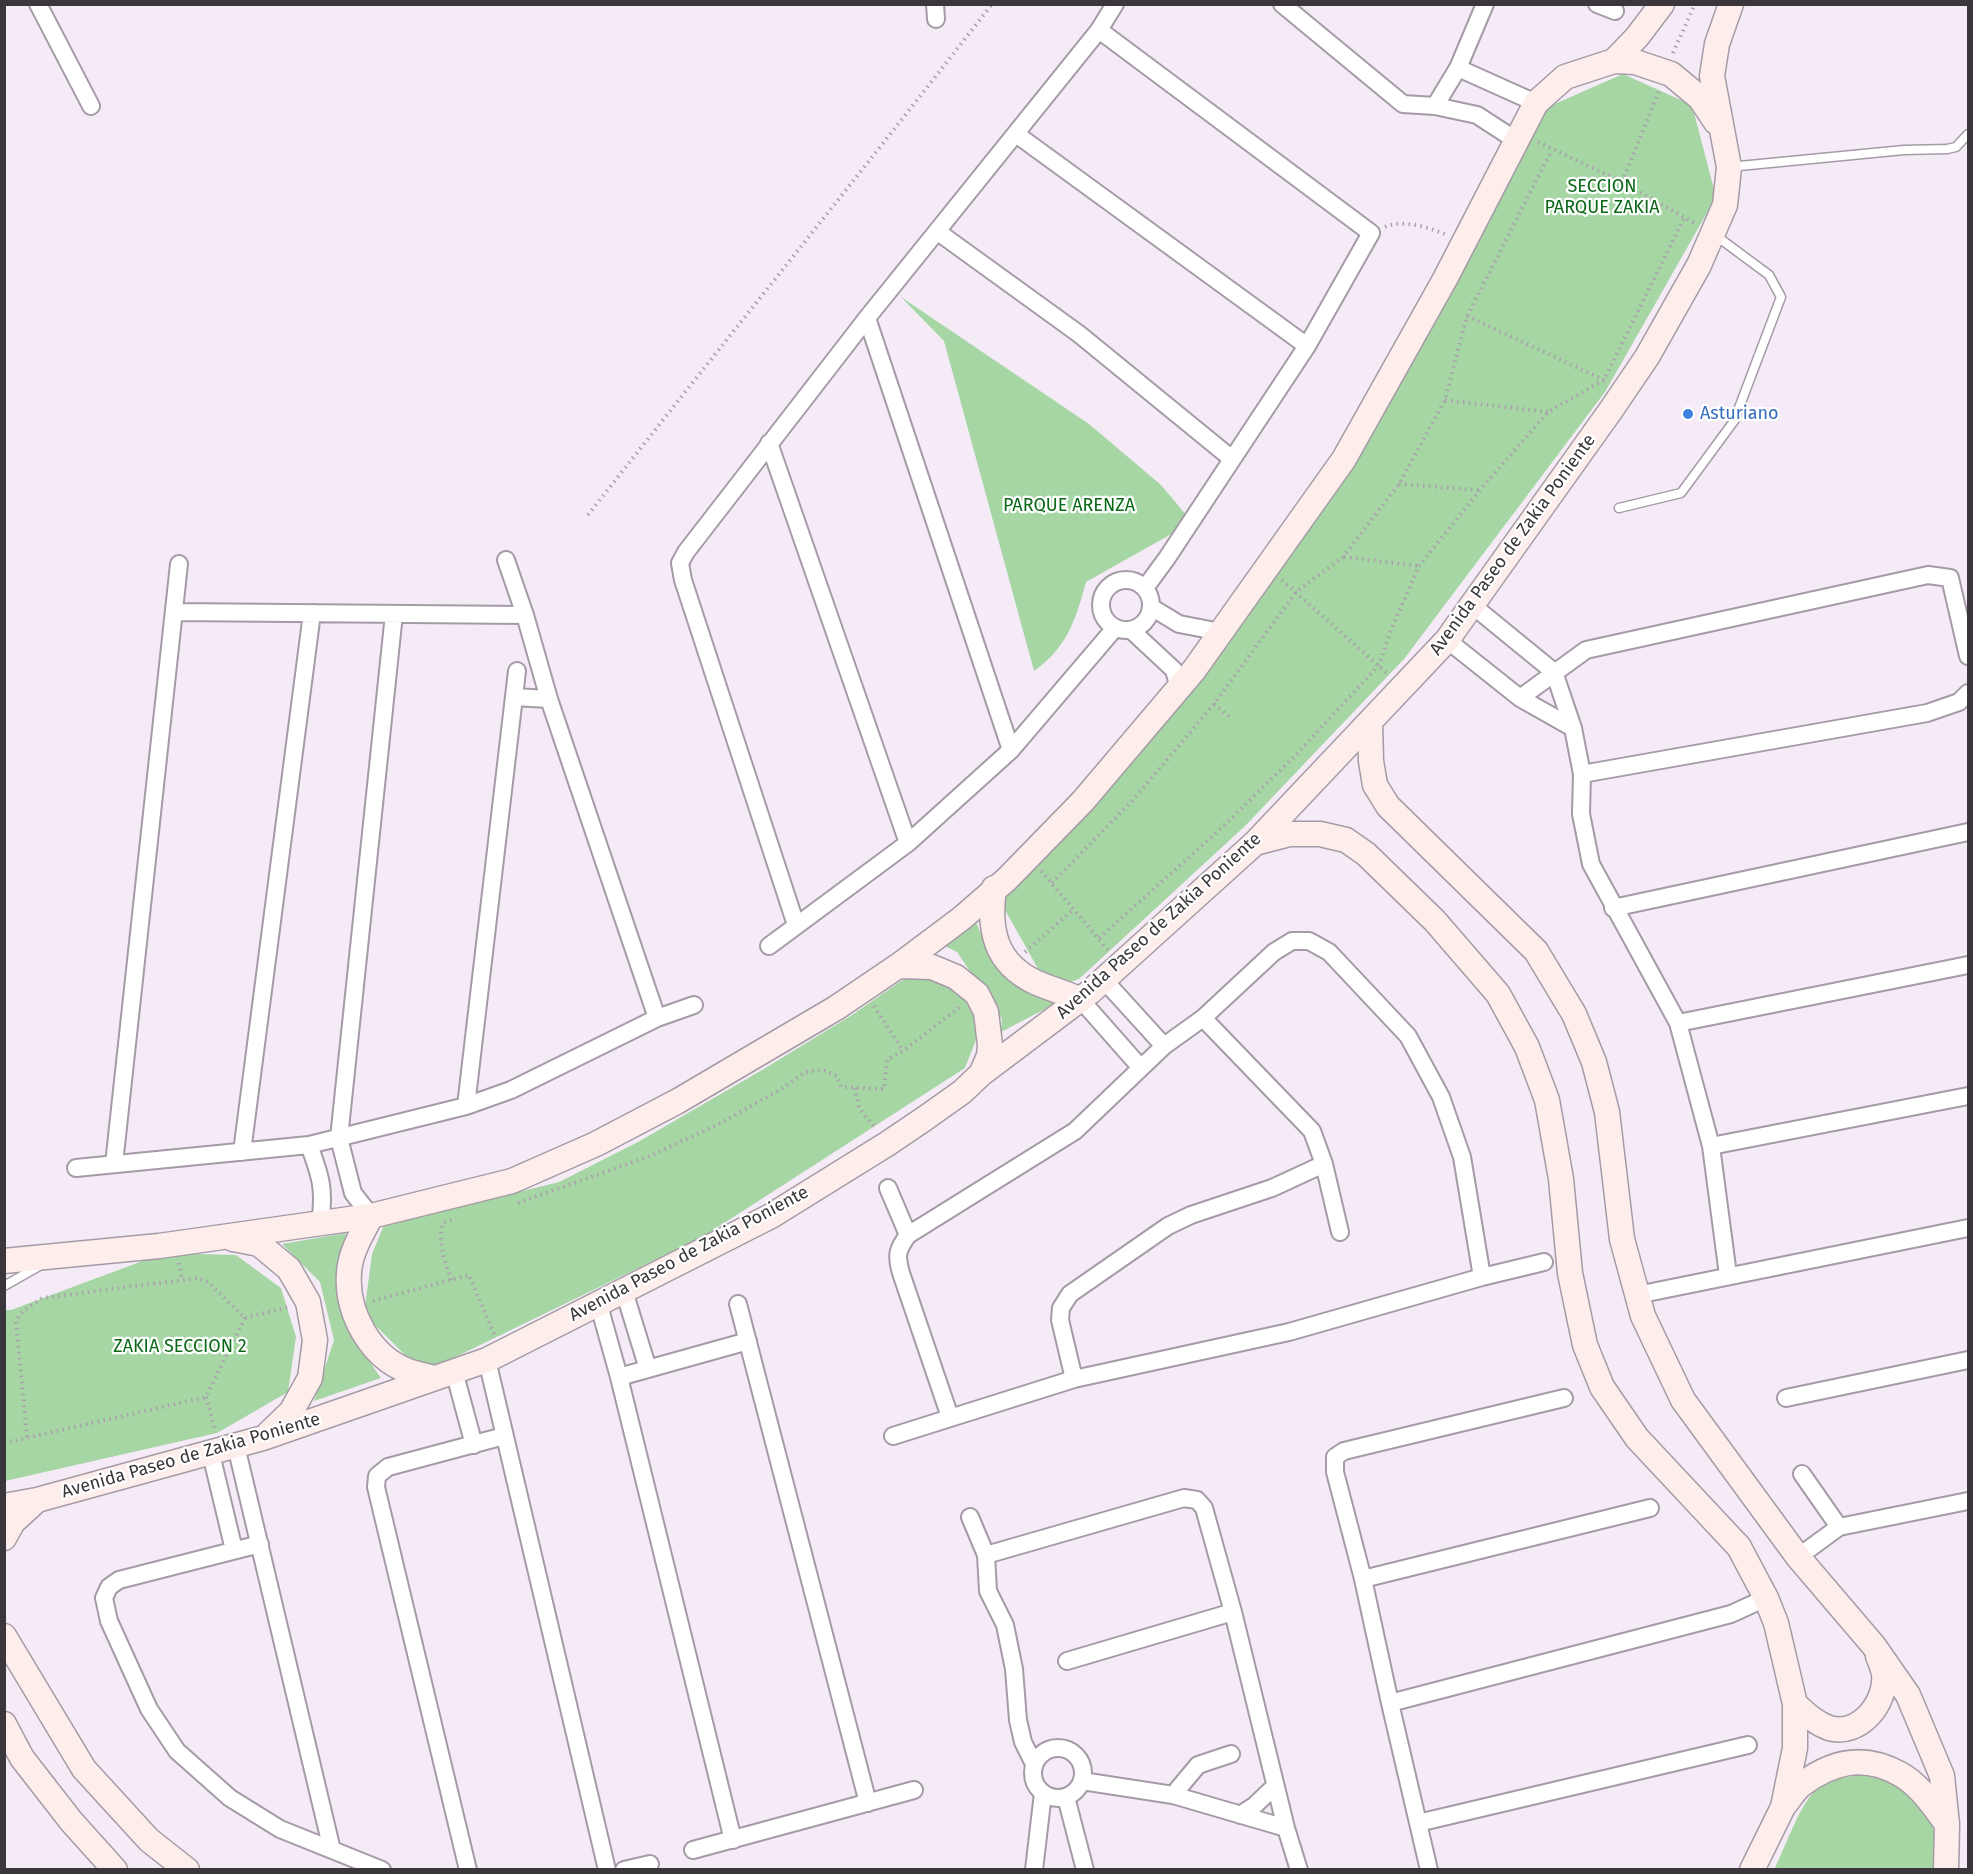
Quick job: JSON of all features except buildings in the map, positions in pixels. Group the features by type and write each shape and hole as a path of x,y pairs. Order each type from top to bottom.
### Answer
{"street":[{"path":"38,4 91,106"},
{"path":"796,925 682,580 681,562 686,552 769,443 1099,30 1115,4"},
{"path":"1282,4 1403,104 1435,106 1477,115 1519,137"},
{"path":"1435,106 1458,68 1485,4"},
{"path":"1597,4 1615,11"},
{"path":"1614,62 1662,4"},
{"name":"Avenida Paseo de Zakia Poniente","path":"4,1506 37,1500 211,1454 487,1360 771,1216 887,1144 962,1092 981,1074 1081,1000 1255,843 1447,640 1647,357 1699,265 1725,205 1729,167 1720,130 1712,76 1718,44 1731,4"},
{"path":"1099,30 1371,233 1307,346 1145,588"},
{"path":"4,1261 159,1246 371,1216 512,1181 596,1144 678,1101 864,989 962,918 1007,879 1083,801 1179,688 1344,459 1464,243 1536,103 1565,77 1614,62 1635,62 1671,74 1700,98 1720,130"},
{"path":"1458,68 1536,103"},
{"path":"1016,134 1307,346"},
{"path":"938,232 1079,334 1232,459"},
{"path":"867,318 1011,750"},
{"path":"769,443 908,843"},
{"path":"506,560 525,615 549,699 657,1018"},
{"path":"114,1164 179,564"},
{"path":"1520,698 1586,650 1928,575 1950,578 1968,657"},
{"path":"769,946 908,843 1011,750 1123,629 1140,625 1148,617 1151,607 1150,597 1145,588 1128,579 1118,580 1109,585 1100,603 1107,622 1123,629 1174,670 1179,688"},
{"path":"1472,605 1554,672 1574,728 1582,774 1581,814 1591,864 1613,908 1678,1023 1711,1146 1728,1275"},
{"path":"1151,607 1179,624 1221,632"},
{"path":"174,612 525,615"},
{"path":"242,1152 312,613"},
{"path":"371,1216 353,1193 339,1138 394,614"},
{"path":"1447,640 1520,698 1574,728"},
{"path":"466,1106 518,671"},
{"path":"1582,774 1927,713 1959,702 1968,693"},
{"path":"514,698 549,699"},
{"path":"1370,723 1371,761 1375,785 1388,806 1536,951 1574,1014 1594,1062 1608,1112 1622,1239 1643,1316 1683,1400 1798,1557 1874,1646 1908,1695 1942,1776 1947,1824 1946,1869"},
{"path":"1613,908 1968,832"},
{"path":"1255,843 1290,834 1320,834 1346,840 1366,854 1435,921 1498,994 1527,1047 1547,1100 1561,1179 1570,1274 1585,1345 1602,1387 1637,1438 1739,1548 1766,1598 1776,1623 1795,1704 1795,1748 1783,1807"},
{"path":"994,888 993,932 1000,953 1011,965 1038,983 1081,1000 1141,1068"},
{"path":"950,1417 897,1260 899,1247 908,1235 1074,1131 1164,1047 1203,1018 1274,952 1292,941 1309,941 1329,952 1408,1036 1441,1097 1462,1157 1482,1277"},
{"path":"1678,1023 1968,965"},
{"path":"898,966 932,967 956,977 977,994 986,1012 990,1045 989,1056 981,1074"},
{"path":"1112,972 1164,1047"},
{"path":"76,1168 309,1146 466,1106 511,1090 657,1018 694,1005"},
{"path":"1203,1018 1312,1131 1324,1164 1340,1232"},
{"path":"1711,1146 1968,1096"},
{"path":"309,1146 321,1178 323,1201 320,1224"},
{"path":"1074,1379 1060,1320 1061,1308 1070,1294 1168,1226 1191,1215 1272,1188 1324,1164"},
{"path":"888,1188 908,1235"},
{"path":"371,1216 356,1244 349,1273 353,1307 362,1331 381,1354 406,1371 444,1375 474,1445"},
{"path":"1637,1295 1968,1228"},
{"path":"219,1237 259,1244 289,1269 308,1302 315,1340 310,1378 291,1412 263,1438"},
{"path":"893,1436 1074,1379 1289,1332 1482,1277 1544,1262"},
{"path":"624,1290 648,1369"},
{"path":"598,1302 620,1377 733,1840"},
{"path":"738,1304 868,1803"},
{"path":"620,1377 748,1341"},
{"path":"487,1360 607,1869"},
{"path":"1786,1398 1968,1360"},
{"path":"1429,1869 1335,1472 1335,1457 1344,1451 1564,1398"},
{"path":"468,1869 376,1487 377,1476 388,1467 504,1436"},
{"path":"236,1446 332,1850"},
{"path":"211,1454 234,1550"},
{"path":"1802,1474 1839,1527"},
{"path":"986,1555 1184,1498 1197,1500 1204,1508 1233,1612 1275,1786 1299,1869"},
{"path":"4,1538 13,1522 37,1500"},
{"path":"1798,1557 1839,1527 1968,1501"},
{"path":"1362,1579 1650,1508"},
{"path":"970,1517 986,1555 988,1591 1005,1625 1014,1669 1018,1720 1023,1742 1034,1764 1034,1780 1043,1793 1054,1798 1066,1797 1076,1791 1083,1781 1083,1765 1074,1752 1059,1747 1051,1749 1044,1752 1034,1764"},
{"path":"260,1544 119,1580 109,1587 104,1598 109,1621 149,1709 177,1751 230,1798 280,1829 382,1869"},
{"path":"1390,1703 1731,1614 1766,1598"},
{"path":"1067,1661 1233,1612"},
{"path":"4,1636 84,1769 149,1840 187,1869"},
{"path":"1795,1704 1811,1720 1831,1728 1849,1728 1865,1720 1883,1691 1884,1673 1874,1646"},
{"path":"4,1724 22,1758 71,1821 115,1869"},
{"path":"1418,1823 1748,1745"},
{"path":"1173,1795 1198,1765 1231,1754"},
{"path":"1752,1869 1783,1807 1800,1786 1844,1762 1874,1763 1901,1774 1923,1793 1947,1824"},
{"path":"1083,1781 1173,1795 1286,1828"},
{"path":"1240,1815 1254,1806 1275,1786"},
{"path":"693,1850 914,1790"},
{"path":"1034,1869 1043,1793"},
{"path":"1066,1797 1085,1869"},
{"path":"624,1869 650,1864"}],"lane":[{"path":"1729,167 1904,150 1947,149 1956,147 1968,134"},
{"path":"1619,508 1681,493 1734,421 1781,297 1769,275 1713,233"},
{"path":"4,1286 57,1256"}],"path":[{"path":"588,515 716,351 886,142 992,4"},
{"path":"1519,137 1622,182 1713,233"},
{"path":"1052,883 1132,801 1214,704 1296,592 1343,557 1399,484 1445,400 1467,316 1552,150"},
{"path":"1099,938 1215,834 1294,757 1379,665 1391,630 1419,566 1480,490 1548,412 1604,380 1684,218"},
{"path":"1371,233 1391,225 1416,225 1464,243"},
{"path":"1467,316 1604,380"},
{"path":"1445,400 1548,412"},
{"path":"1399,484 1480,490"},
{"path":"1343,557 1419,566"},
{"path":"1267,567 1379,665 1401,688"},
{"path":"1214,704 1232,719"},
{"path":"1028,857 1099,938 1112,972"},
{"path":"1011,965 1074,909"},
{"path":"864,989 903,1051"},
{"path":"512,1205 650,1156 718,1124 781,1089 805,1072 823,1070 837,1076 841,1087 884,1089 887,1060 903,1051 977,994"},
{"path":"855,1088 859,1108 887,1144"},
{"path":"451,1280 442,1254 440,1234 443,1223 466,1216"},
{"path":"353,1307 469,1275 488,1323"},
{"path":"27,1437 16,1321 23,1311 42,1298 198,1278 208,1282 245,1318"},
{"path":"214,1425 206,1397 245,1318 308,1302"},
{"path":"4,1443 206,1397"}],"green space":[{"name":"SECCION PARQUE ZAKIA","path":"1623,74 1692,105 1716,197 1605,392 1404,659 1245,826 1079,979 1059,986 1042,976 999,899 1357,460 1541,110"},
{"name":"PARQUE ARENZA","path":"901,297 1089,424 1161,485 1188,517 1182,528 1086,582 1069,632 1055,653 1034,671 944,341"},
{"path":"972,912 983,940 1007,977 1072,995 1001,1032 1002,1019 957,952 941,944"},
{"path":"914,972 955,984 981,1027 965,1068 704,1236 435,1367 408,1358 364,1314 372,1254 384,1225 559,1182 638,1142 762,1070 852,1015"},
{"path":"346,1233 337,1275 346,1321 360,1348 381,1378 314,1401 334,1340 320,1282 282,1244"},
{"name":"ZAKIA SECCION 2","path":"164,1253 236,1255 281,1288 296,1337 288,1392 217,1433 5,1481 4,1310 11,1310"},
{"path":"1859,1775 1880,1776 1898,1783 1921,1806 1934,1830 1935,1869 1774,1870 1803,1807 1815,1791 1841,1778"}],"place":[{"name":"Asturiano","path":"1688,414"}]}
